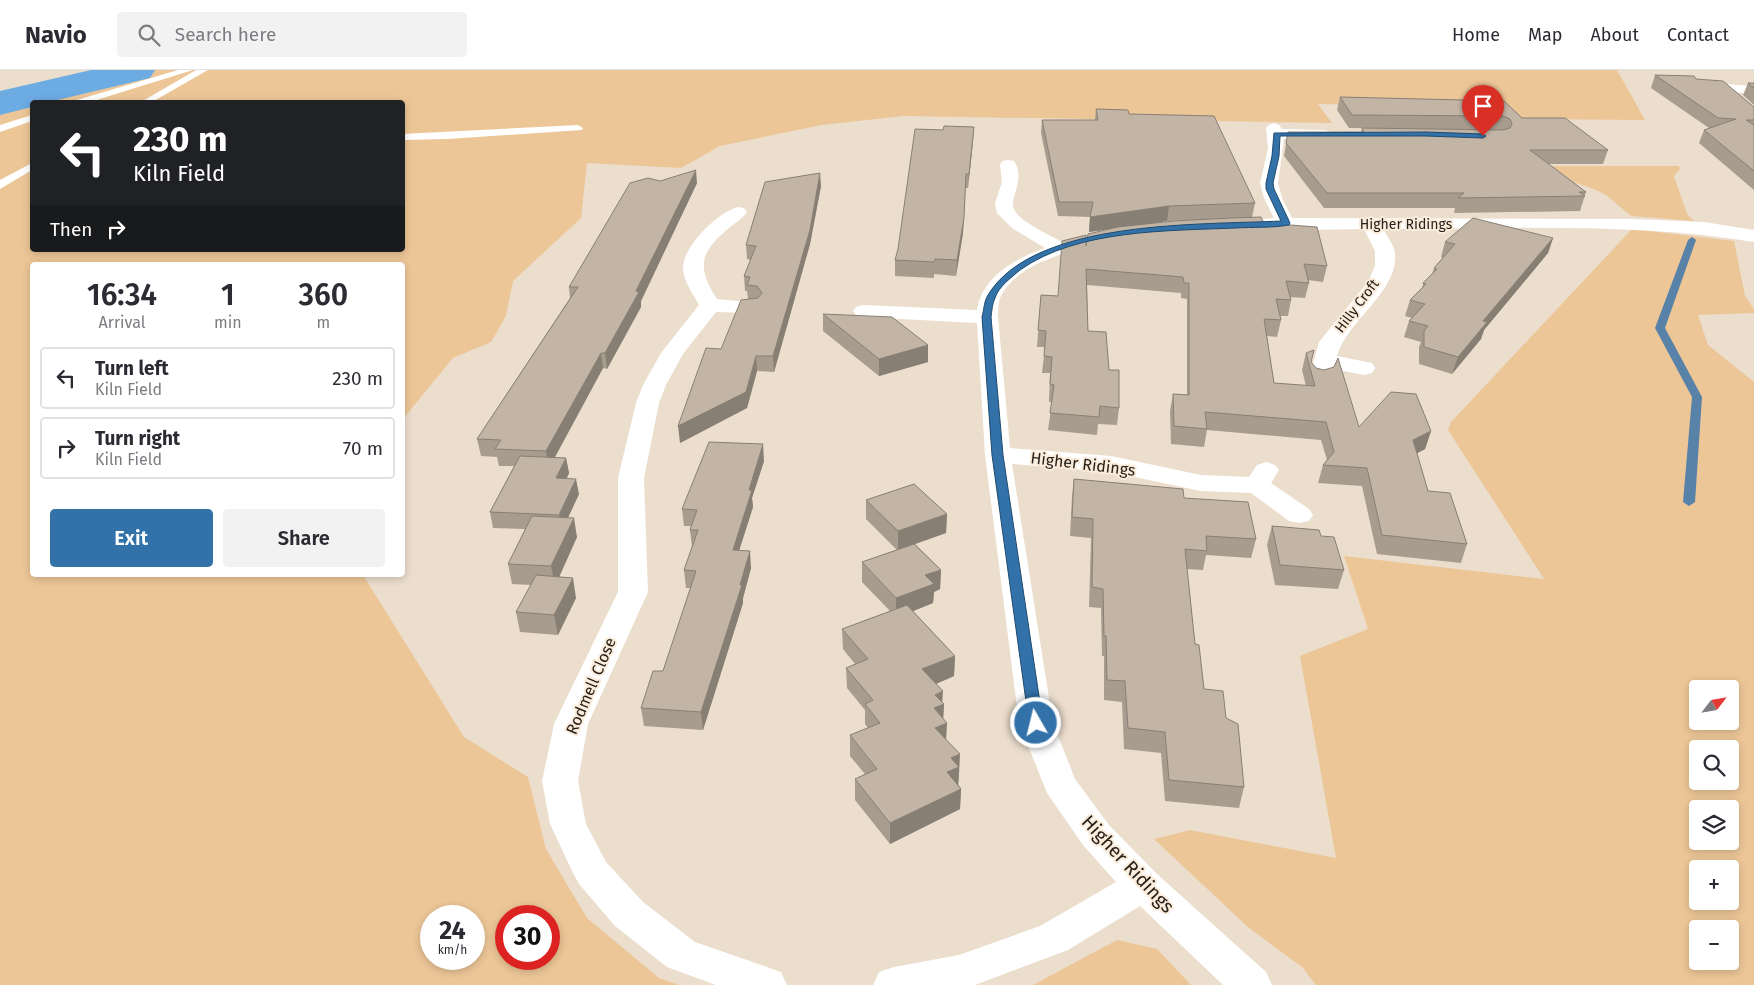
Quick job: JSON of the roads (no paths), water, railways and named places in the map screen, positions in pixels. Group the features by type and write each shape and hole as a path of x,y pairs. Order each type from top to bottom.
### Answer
{"street":[{"path":"1697,86 1754,90"},
{"path":"1724,89 1739,102"},
{"path":"1286,223 1269,183 1276,156 1275,131 1344,134"},
{"path":"1008,162 1011,182 1004,203 1006,213 1018,224 1059,248"},
{"path":"718,219 694,258 692,269 710,305 751,307"},
{"name":"Higher Ridings","path":"1220,226 1286,223 1634,224 1704,228 1754,236"},
{"name":"Hilly Croft","path":"1364,368 1322,369 1330,342 1377,284 1385,266 1384,251 1371,224"},
{"name":"Higher Ridings","path":"1143,231 1092,239 1059,248 1027,262 1003,279 990,297 986,317 998,455 1036,723 1059,784 1096,835 1143,884 1251,985"},
{"path":"895,312 899,290"},
{"name":"Rodmell Close","path":"710,305 678,342 665,362 652,388 642,415 631,478 635,570 633,592 571,724 560,781 568,824 592,873 629,914 681,955 766,985"},
{"path":"863,311 986,317"},
{"name":"Higher Ridings","path":"998,455 1110,464 1201,483 1262,477 1299,515"},
{"path":"894,985 959,974 1054,938 1143,884"}],"lane":[{"path":"88,100 188,70"},
{"path":"150,100 203,70"},
{"path":"0,129 30,119"},
{"path":"405,136 448,136 578,128"},
{"path":"8,169 28,168"},
{"path":"0,185 28,168"}],"waterway":[{"path":"0,103 137,70"},
{"path":"1689,502 1697,397 1660,328 1692,240"}]}
